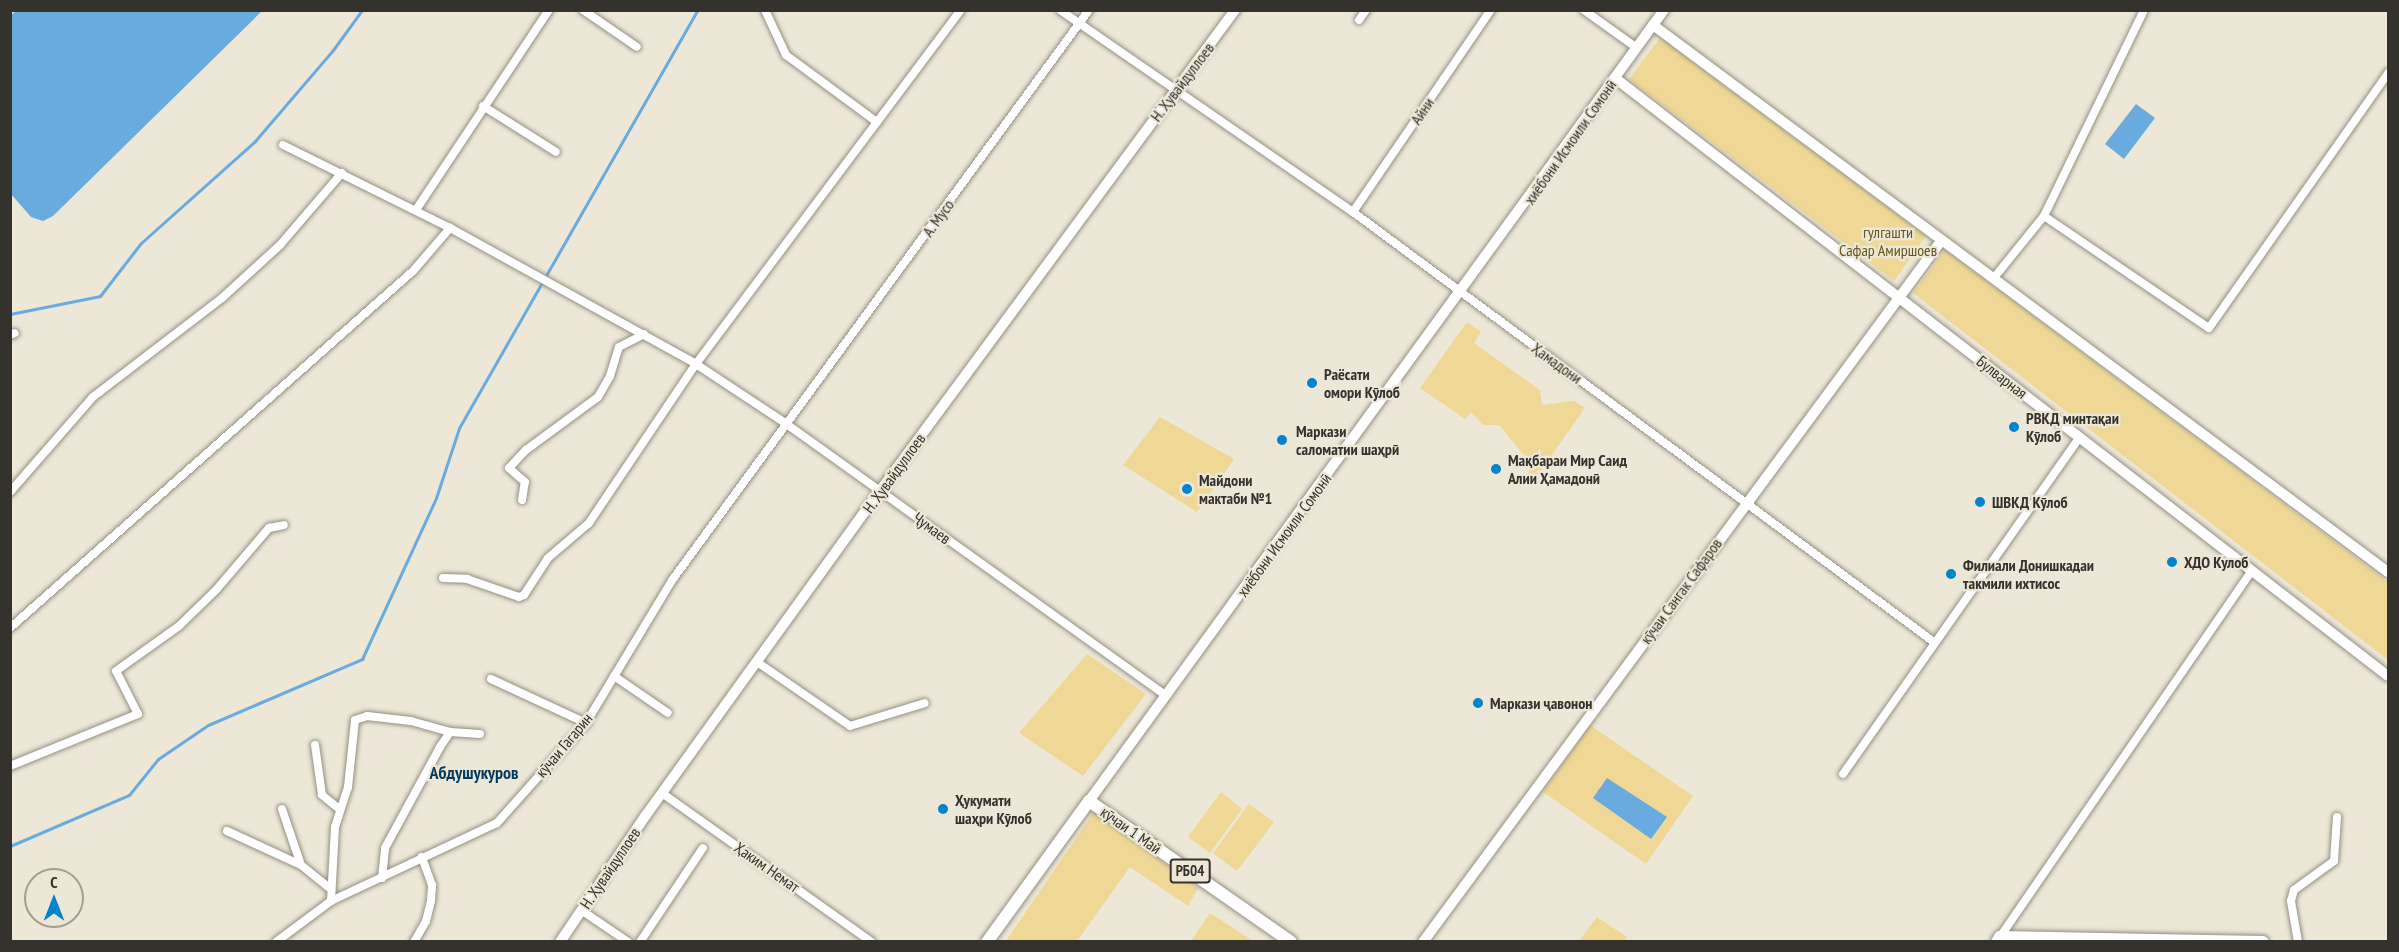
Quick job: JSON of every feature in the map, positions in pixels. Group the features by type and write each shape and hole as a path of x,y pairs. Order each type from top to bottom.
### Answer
{"main road":[{"name":"хиёбони Исмоили Сомонӣ","path":"987,942 1089,801"},
{"name":"кӯчаи 1 Май","path":"1089,801 1291,942"},
{"path":"1999,940 2263,942"}],"street":[{"path":"416,210 549,10"},
{"path":"583,10 637,48"},
{"path":"765,10 786,55 877,122"},
{"path":"443,578 467,579 519,597 524,595 548,558 589,523 696,364 961,10"},
{"name":"Ҳамадони","path":"1060,10 1353,212 1934,642"},
{"name":"А. Мусо","path":"788,425 1089,10"},
{"name":"Н. Ҳувайдуллоев","path":"560,942 662,793 880,491 1235,10"},
{"path":"1359,20 1366,10"},
{"name":"Айни","path":"1353,212 1491,10"},
{"path":"1584,10 1636,48"},
{"name":"хиёбони Исмоили Сомонӣ","path":"1089,801 1461,294 1664,10"},
{"path":"1993,279 2044,216 2144,10"},
{"path":"1653,25 2388,572"},
{"path":"2044,216 2209,328 2388,73"},
{"name":"Булварная","path":"1615,78 2388,676"},
{"path":"483,106 556,152"},
{"name":"Ҷумаев","path":"283,145 450,228 696,364 788,425 1166,696"},
{"path":"10,492 93,397 231,290 280,245 342,173"},
{"path":"10,628 413,271 450,228"},
{"name":"кӯчаи Сангак Сафаров","path":"1423,942 1898,296 1941,241"},
{"path":"522,500 525,482 509,468 526,450 598,397 610,376 619,347 644,334"},
{"name":"кӯчаи Гагарин","path":"276,942 331,900 497,822 586,723 674,579 788,425"},
{"path":"1843,774 2080,437"},
{"path":"10,766 138,714 116,671 179,626 269,528 284,525"},
{"path":"1999,940 2252,570"},
{"path":"757,662 850,726 925,703"},
{"path":"615,676 668,713"},
{"path":"491,679 586,723"},
{"path":"331,900 329,888 339,809 348,787 350,747 355,720 359,716 411,721 450,732 480,734"},
{"path":"382,878 385,848 450,732"},
{"path":"315,745 322,795 339,809"},
{"name":"Ҳаким Немат","path":"662,793 872,942"},
{"path":"282,809 301,866"},
{"path":"2298,942 2291,901 2294,890 2334,861 2337,817"},
{"path":"227,831 301,866 329,888"},
{"path":"640,942 703,848"},
{"path":"414,942 426,921 432,900 432,885 422,857"},
{"path":"581,910 628,942"}],"green space":[{"name":"гулгашти Сафар Амиршоев","path":"1660,38 1926,236 1894,281 1629,79"},
{"name":"гулгашти Сафар Амиршоев","path":"1945,250 2388,582 2388,660 1913,293"},
{"path":"1467,322 1481,332 1474,343 1540,390 1542,405 1574,401 1585,408 1529,487 1521,483 1533,466 1499,425 1483,425 1471,412 1465,419 1420,388"},
{"name":"Майдони мактаби №1","path":"1160,417 1234,459 1197,512 1123,465"},
{"path":"1087,654 1146,694 1083,776 1019,733"},
{"path":"1590,725 1693,796 1646,864 1543,792"},
{"path":"1221,792 1242,809 1210,853 1188,837"},
{"path":"1249,804 1274,822 1237,871 1213,853"},
{"path":"1094,812 1198,888 1188,906 1130,867 1077,941 1006,941"},
{"path":"1210,913 1253,941 1191,941"},
{"path":"1597,917 1627,937 1624,941 1579,941"}],"water":[{"path":"16,11 262,11 53,216 43,221 31,217 11,194 10,16"},
{"path":"2136,104 2155,118 2124,159 2105,144"},
{"path":"1607,778 1667,817 1651,839 1593,798"}],"waterway":[{"path":"10,314 100,296 141,243 255,141 333,50 362,10"},
{"path":"10,846 129,795 158,759 208,725 362,659 436,498 459,428 697,10"}],"place":[{"name":"Раёсати омори Кӯлоб","path":"1312,383"},
{"name":"РВКД минтақаи Кӯлоб","path":"2014,427"},
{"name":"Маркази саломатии шаҳрӣ","path":"1282,440"},
{"name":"Мақбараи Мир Саид Алии Ҳамадонӣ","path":"1496,469"},
{"name":"Майдони мактаби №1","path":"1187,489"},
{"name":"ШВКД Кӯлоб","path":"1980,502"},
{"name":"ХДО Кулоб","path":"2172,562"},
{"name":"Филиали Донишкадаи такмили ихтисос","path":"1951,574"},
{"name":"Маркази ҷавонон","path":"1478,703"},
{"name":"Ҳукумати шаҳри Кӯлоб","path":"943,809"}],"district":[{"name":"Абдушукуров","path":"474,773"}]}
